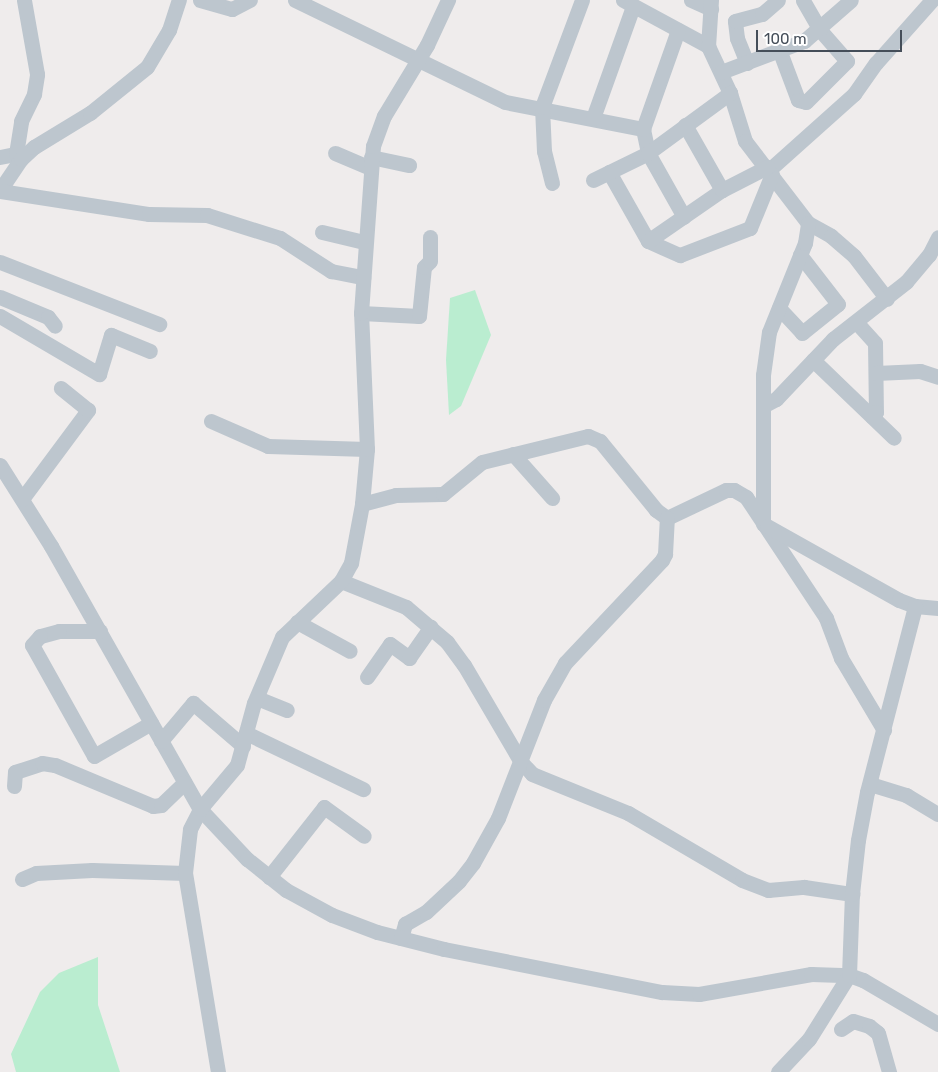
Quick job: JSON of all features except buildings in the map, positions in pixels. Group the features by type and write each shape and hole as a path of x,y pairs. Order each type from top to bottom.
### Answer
{"street":[{"path":"24,0 36,74 34,94 21,121 19,156 0,190 149,214 207,215 280,238 330,271 363,277"},
{"path":"0,157 19,156 50,135 90,113 147,66 169,30 179,0"},
{"path":"200,0 232,10 250,0"},
{"path":"295,0 505,102 542,107 643,129"},
{"path":"552,183 544,151 542,107 582,0"},
{"path":"691,0 711,4 708,46 730,92 745,141 808,222 831,236 854,256 886,299"},
{"path":"746,63 737,38 735,21 762,14 778,0"},
{"path":"780,52 798,100 806,102 847,61 820,30 803,0"},
{"path":"721,72 780,52 820,30 850,0"},
{"path":"648,241 722,190 769,170 854,94 876,63 932,0"},
{"path":"218,1072 185,873 190,829 200,808 237,765 257,698 267,679 273,653 282,637 341,581 351,563 362,504 367,449 361,313 364,242 371,162 384,116 417,60 444,1"},
{"path":"593,118 628,3 708,46"},
{"path":"678,30 643,129 648,153 684,217"},
{"path":"593,180 648,153 730,92"},
{"path":"685,126 722,190"},
{"path":"335,153 371,162 409,165"},
{"path":"608,172 648,241 680,255 750,228 769,170"},
{"path":"763,524 763,375 769,332 800,255 808,222"},
{"path":"322,232 364,242"},
{"path":"361,313 419,316 424,266 430,261 430,237"},
{"path":"763,406 776,400 833,339 857,324 886,299 918,268 938,237"},
{"path":"779,308 802,333 838,304 800,255"},
{"path":"0,262 159,324"},
{"path":"0,297 48,317 55,326"},
{"path":"0,316 99,374 110,335 150,351"},
{"path":"857,324 875,343 876,412 872,417"},
{"path":"813,360 894,438"},
{"path":"876,373 920,371 938,378"},
{"path":"22,499 88,410 61,388"},
{"path":"211,421 268,446 367,449"},
{"path":"362,504 396,495 443,494 482,462 588,436 600,441 656,510 667,518"},
{"path":"514,454 552,498"},
{"path":"0,465 100,631 184,783 200,808 247,859 270,877 332,915 401,938 662,992 699,994 811,974 849,975 863,980 938,1024"},
{"path":"667,518 726,490 734,490 746,497 826,618 841,658 884,730"},
{"path":"401,938 405,924 426,912 459,881 473,862 498,818 544,700 565,663 662,560 665,554 667,518"},
{"path":"763,524 915,606 938,608"},
{"path":"341,581 406,607 431,627 464,665 521,762 532,774 628,814 742,880 768,890 804,887 852,894"},
{"path":"778,1072 809,1039 849,975 852,894 870,784 915,606"},
{"path":"297,622 350,651"},
{"path":"367,677 390,644 408,658 431,627"},
{"path":"100,631 59,631 40,636 32,645 94,756 151,723"},
{"path":"257,698 287,710"},
{"path":"161,741 193,703 244,740 364,789"},
{"path":"14,786 15,772 42,763 55,765 153,806 161,805 184,783"},
{"path":"870,784 906,795 938,814"},
{"path":"270,877 324,807 364,836"},
{"path":"22,879 36,873 92,870 185,873"},
{"path":"840,1029 852,1021 870,1026 878,1033 889,1072"}],"green space":[{"path":"475,290 491,335 461,406 449,415 446,360 450,298"},
{"path":"98,957 98,1005 120,1072 16,1072 11,1054 40,992 59,973"}]}
